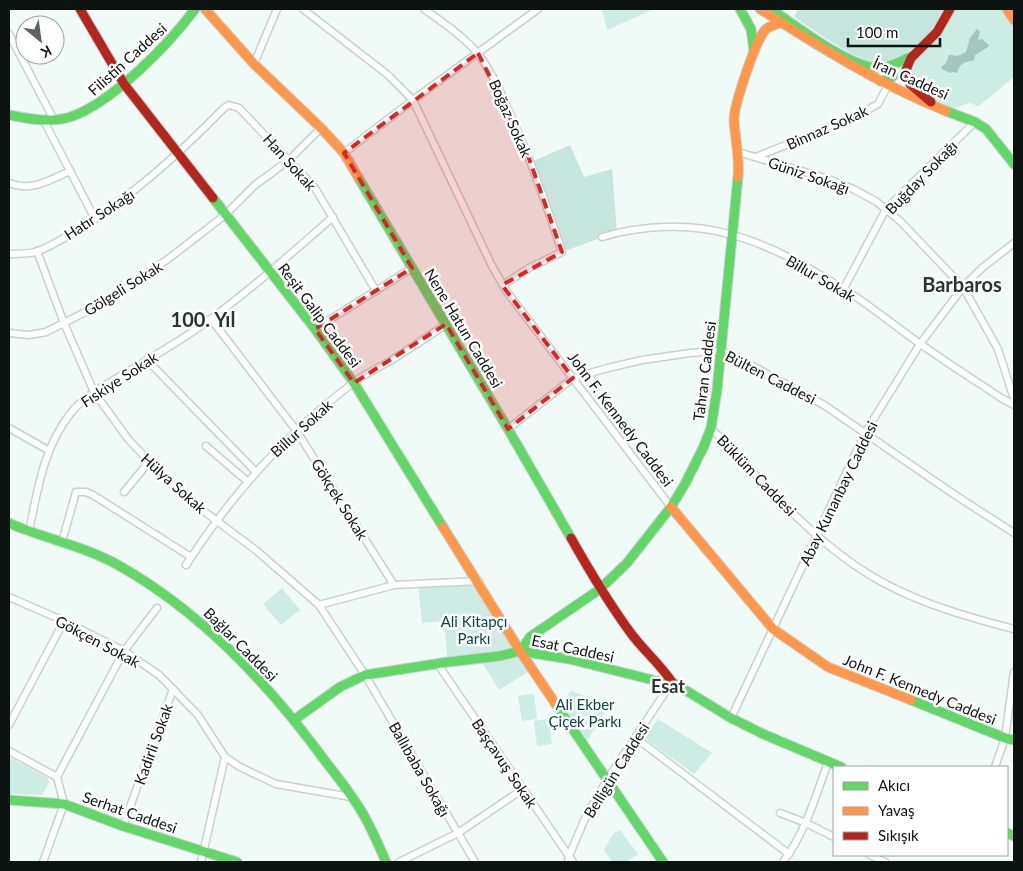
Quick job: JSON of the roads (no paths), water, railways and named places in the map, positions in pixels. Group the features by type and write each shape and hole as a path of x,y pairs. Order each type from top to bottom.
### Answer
{"main road":[{"name":"Reşit Galip Caddesi","path":"80,9 124,84 315,329 354,382 520,651 663,862"},
{"name":"Filistin Caddesi","path":"9,115 44,121 76,115 92,108 124,84 176,34 195,9"},
{"name":"Nene Hatun Caddesi","path":"205,9 254,64 321,128 344,153 508,429 600,589 631,634 664,670 672,682"},
{"name":"Tahran Caddesi","path":"740,9 751,29 754,52"},
{"name":"İran Caddesi","path":"760,9 828,53 884,83 919,100 976,122 998,142 1014,164"},
{"name":"İran Caddesi","path":"771,9 846,55 872,67 897,63 912,56"},
{"path":"935,105 909,83 906,68 912,56 936,33 950,9"},
{"path":"1007,9 1014,20"},
{"name":"Tahran Caddesi","path":"520,651 530,637 600,589 642,546 671,507 694,467 711,428 722,351 738,167 734,118 736,106 754,52 764,31 768,27 780,23"},
{"path":"880,66 892,71 894,75 884,83"},
{"name":"John F. Kennedy Caddesi","path":"671,507 773,629 828,666 1014,740"},
{"name":"Bağlar Caddesi","path":"9,523 118,565 166,595 190,613 239,659 294,720 364,815 386,862"},
{"name":"Esat Caddesi","path":"294,720 340,687 365,675 437,663 500,656 520,651 569,659 657,681 672,682 731,718 763,734 838,766"},
{"path":"9,800 64,804"},
{"name":"Serhat Caddesi","path":"64,804 123,826 237,862"}],"street":[{"path":"254,64 277,9"},
{"name":"John F. Kennedy Caddesi","path":"303,9 388,75 413,100 503,285 525,318 671,507"},
{"name":"Boğaz Sokak","path":"424,9 444,23 478,53 496,83 525,147 562,252 529,268 503,285"},
{"path":"344,153 538,9"},
{"path":"9,34 54,120"},
{"name":"Binnaz Sokak","path":"756,157 858,115 878,104 884,83"},
{"name":"Han Sokak","path":"179,154 224,108 229,105 239,108 315,188 376,291"},
{"path":"44,121 94,219"},
{"name":"Buğday Sokağı","path":"844,288 886,209 976,122"},
{"name":"Gölgeli Sokak","path":"9,333 29,335 46,332 108,300 168,259 226,215 255,185 289,160 321,128"},
{"name":"Güniz Sokağı","path":"738,152 828,179 853,189 886,209 900,221 963,287 998,349 1014,399"},
{"name":"Hatır Sokağı","path":"9,254 37,251 66,237 130,195 179,154"},
{"path":"9,183 26,187 39,186 70,171"},
{"name":"Fıskiye Sokak","path":"29,531 48,450 70,414 80,402 211,319 270,272 333,217"},
{"name":"Billur Sokak","path":"602,237 630,230 659,228 712,230 731,234 771,250 844,288 920,344 1014,405"},
{"name":"Abay Kunanbay Caddesi","path":"731,718 865,433 920,344 963,287 982,268 1014,243"},
{"name":"Hülya Sokak","path":"37,251 64,324 94,392 128,439 172,485 257,551 319,605 365,675"},
{"path":"315,329 412,268"},
{"name":"Gökçek Sokak","path":"211,319 296,430 394,585"},
{"name":"Billur Sokak","path":"186,565 216,520 247,481 296,430 354,382 415,346 446,324"},
{"name":"Bülten Caddesi","path":"508,429 573,378 642,360 690,352 722,351 802,391 955,495 1014,532"},
{"path":"147,360 256,472"},
{"path":"9,428 48,450"},
{"name":"Büklüm Caddesi","path":"711,428 817,536 854,565 893,587 934,606 1014,629"},
{"path":"206,446 247,481"},
{"path":"124,492 149,462"},
{"path":"62,542 76,492 86,492 191,557"},
{"path":"319,605 394,585 479,582"},
{"name":"Gökçen Sokak","path":"9,598 64,621 124,651 159,675 198,716 225,758 240,768 276,784 351,797"},
{"path":"9,751 57,777 124,651 157,608"},
{"path":"9,725 64,621"},
{"name":"Başçavuş Sokak","path":"437,663 568,859 573,862"},
{"path":"995,766 1005,738 1014,672"},
{"name":"Ballıbaba Sokağı","path":"365,675 475,862"},
{"name":"Belligün Caddesi","path":"568,859 586,816 607,780 672,682"},
{"name":"Kadirli Sokak","path":"123,826 173,689"},
{"path":"636,738 789,854"},
{"path":"200,862 225,758"},
{"path":"783,862 806,823 828,762"},
{"name":"Serhat Caddesi","path":"57,777 64,804"},
{"path":"399,862 458,833 523,789"},
{"path":"43,862 64,804"},
{"path":"780,813 833,836"},
{"path":"872,856 885,862"}],"district":[{"name":"Barbaros","path":"962,284"},
{"name":"100. Yıl","path":"203,319"},
{"name":"Esat","path":"668,686"}],"park label":[{"name":"Ali Kitapçı Parkı","path":"474,630"},
{"name":"Ali Ekber Çiçek Parkı","path":"585,712"}]}
